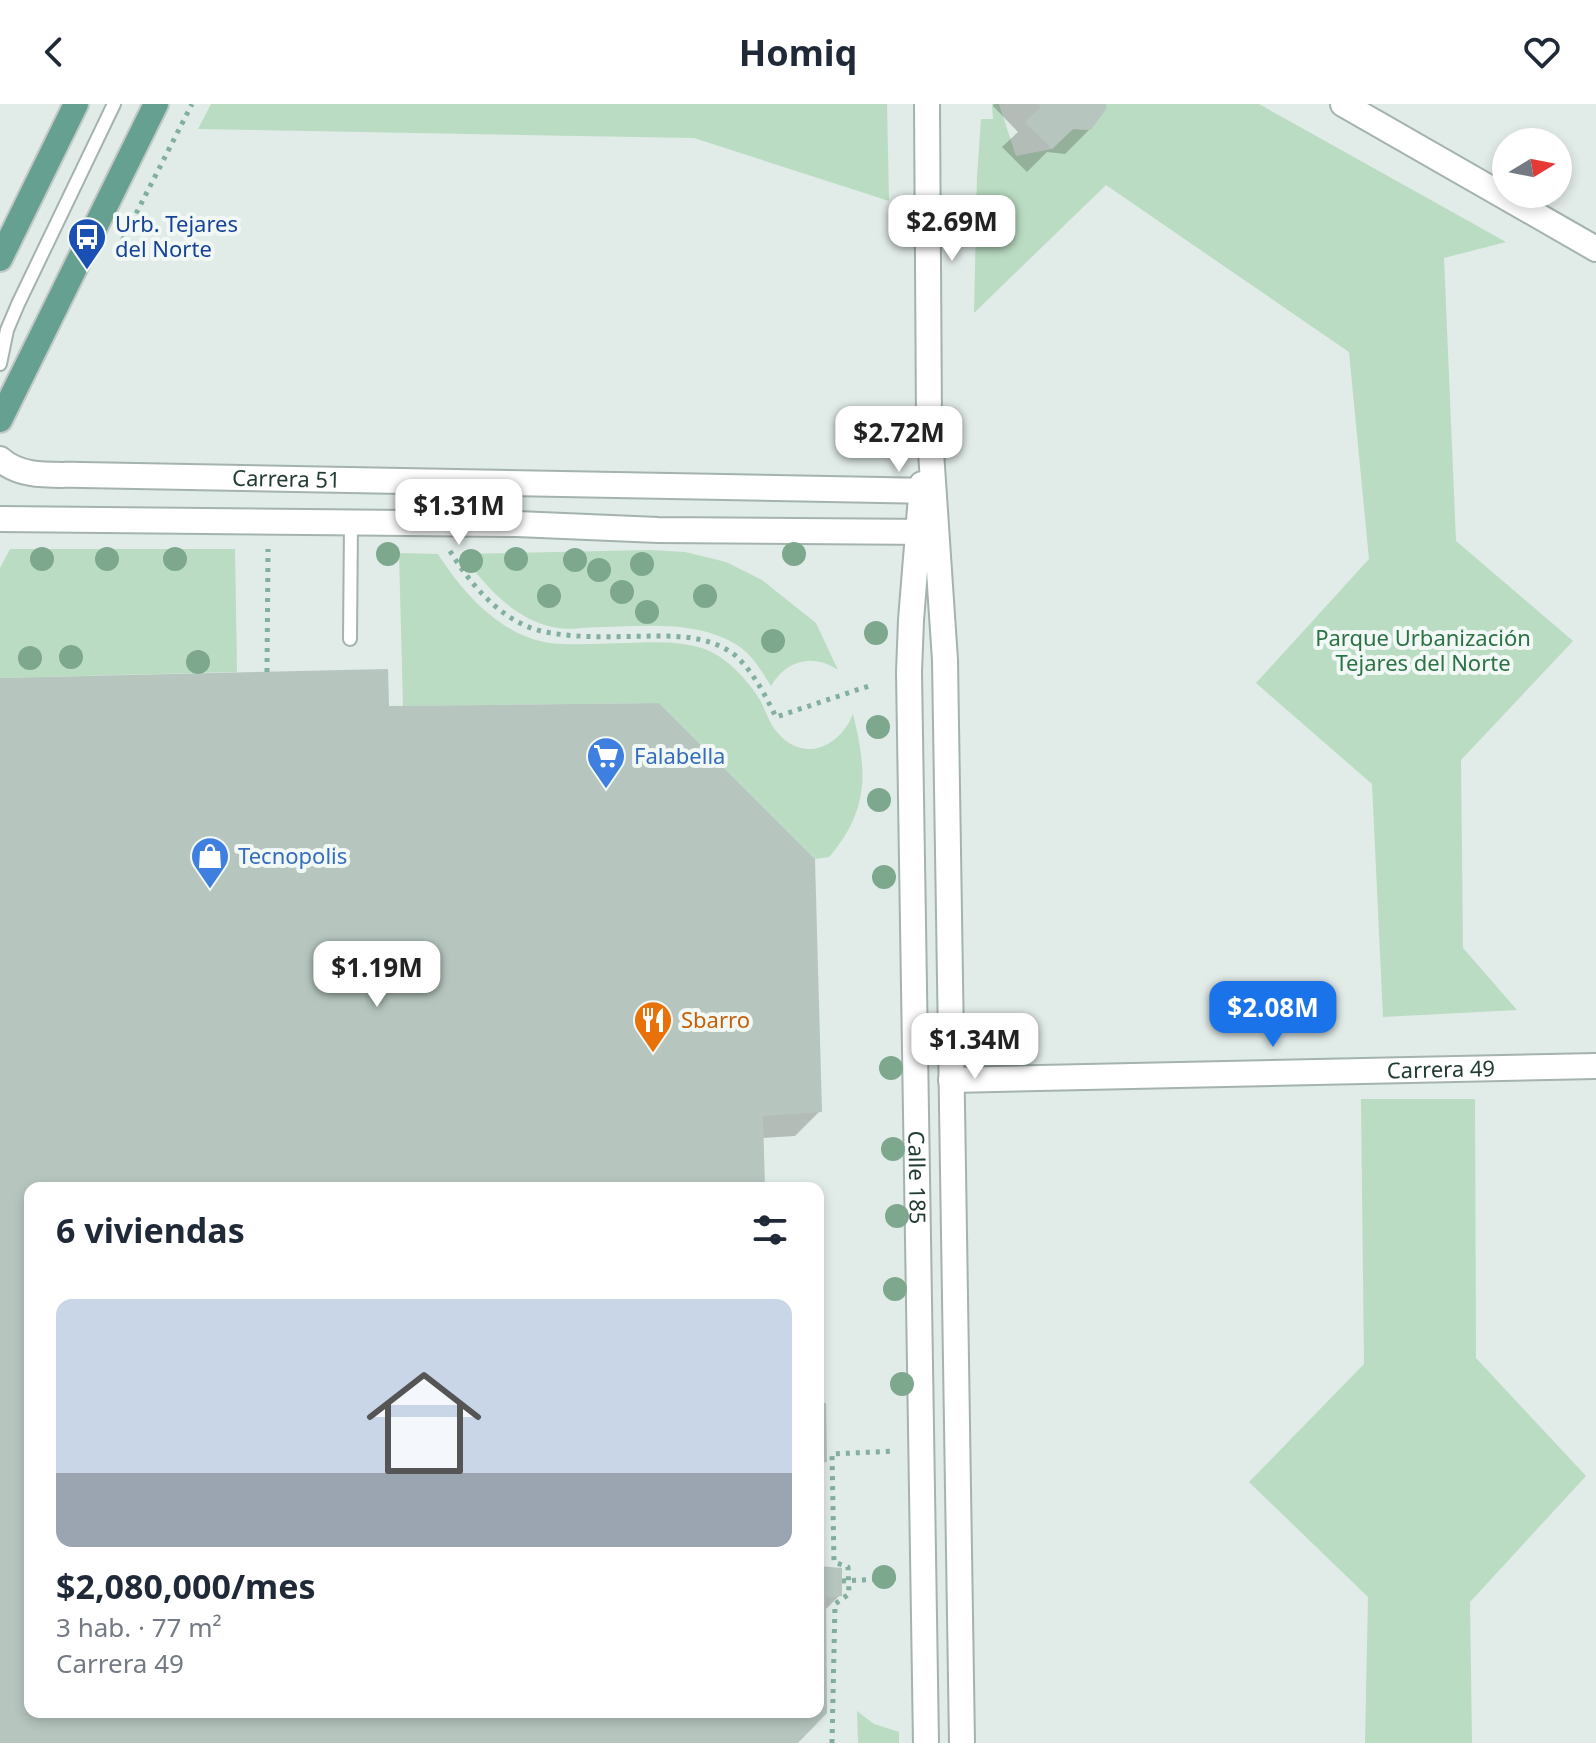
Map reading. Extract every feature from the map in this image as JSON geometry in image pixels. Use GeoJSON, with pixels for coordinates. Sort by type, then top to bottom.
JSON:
{"type":"FeatureCollection","features":[{"type":"Feature","properties":{"kind":"main road"},"geometry":{"type":"LineString","coordinates":[[0,259],[76,104]]}},
{"type":"Feature","properties":{"kind":"main road"},"geometry":{"type":"LineString","coordinates":[[0,420],[156,104]]}},
{"type":"Feature","properties":{"kind":"street","name":"Calle 185"},"geometry":{"type":"LineString","coordinates":[[926,1743],[910,703],[911,620],[926,532],[929,422],[927,104]]}},
{"type":"Feature","properties":{"kind":"street"},"geometry":{"type":"LineString","coordinates":[[1343,104],[1596,249]]}},
{"type":"Feature","properties":{"kind":"street","name":"Carrera 51"},"geometry":{"type":"LineString","coordinates":[[0,459],[8,466],[30,473],[927,491]]}},
{"type":"Feature","properties":{"kind":"street"},"geometry":{"type":"LineString","coordinates":[[716,530],[723,518],[723,488]]}},
{"type":"Feature","properties":{"kind":"street","name":"Carrera 51"},"geometry":{"type":"LineString","coordinates":[[0,519],[926,532]]}},
{"type":"Feature","properties":{"kind":"street","name":"Calle 185"},"geometry":{"type":"LineString","coordinates":[[926,532],[945,660],[962,1743]]}},
{"type":"Feature","properties":{"kind":"street","name":"Carrera 49"},"geometry":{"type":"LineString","coordinates":[[951,1080],[1596,1066]]}},
{"type":"Feature","properties":{"kind":"lane"},"geometry":{"type":"LineString","coordinates":[[0,364],[7,330],[18,304],[114,104]]}},
{"type":"Feature","properties":{"kind":"lane"},"geometry":{"type":"LineString","coordinates":[[350,639],[351,522]]}},
{"type":"Feature","properties":{"kind":"path"},"geometry":{"type":"LineString","coordinates":[[267,672],[268,546]]}},
{"type":"Feature","properties":{"kind":"path"},"geometry":{"type":"LineString","coordinates":[[448,547],[467,580],[495,606],[518,621],[548,633],[686,636],[714,643],[734,655],[752,673],[776,717],[869,686]]}},
{"type":"Feature","properties":{"kind":"path"},"geometry":{"type":"LineString","coordinates":[[832,1743],[835,1604],[849,1594],[846,1581],[848,1567],[834,1562],[832,1454],[894,1451]]}},
{"type":"Feature","properties":{"kind":"path"},"geometry":{"type":"LineString","coordinates":[[846,1581],[899,1578]]}},
{"type":"Feature","properties":{"kind":"green space"},"geometry":{"type":"Polygon","coordinates":[[[211,104],[887,104],[889,201],[694,138],[198,129],[211,104]]]}},
{"type":"Feature","properties":{"kind":"green space","name":"Parque Urbanización Tejares del Norte"},"geometry":{"type":"Polygon","coordinates":[[[992,104],[999,104],[1016,156],[1052,149],[1073,129],[1091,130],[1106,104],[1259,104],[1506,242],[1444,258],[1456,541],[1573,641],[1461,760],[1463,948],[1517,1010],[1383,1017],[1372,784],[1256,683],[1369,559],[1349,352],[1106,185],[974,313],[981,119],[993,119],[992,104]]]}},
{"type":"Feature","properties":{"kind":"green space"},"geometry":{"type":"Polygon","coordinates":[[[10,549],[235,549],[237,672],[0,678],[0,568],[10,549]]]}},
{"type":"Feature","properties":{"kind":"green space"},"geometry":{"type":"Polygon","coordinates":[[[685,552],[726,562],[762,580],[816,623],[838,670],[819,662],[801,662],[784,670],[771,686],[745,651],[725,638],[708,632],[673,626],[568,629],[542,624],[502,600],[462,554],[685,552]]]}},
{"type":"Feature","properties":{"kind":"green space"},"geometry":{"type":"Polygon","coordinates":[[[399,553],[438,554],[459,583],[485,610],[515,632],[532,639],[570,644],[675,643],[711,652],[742,676],[760,700],[774,728],[787,742],[798,747],[809,749],[830,743],[847,726],[853,714],[861,754],[862,789],[852,822],[842,839],[829,857],[815,859],[659,703],[403,706],[399,553]]]}},
{"type":"Feature","properties":{"kind":"green space"},"geometry":{"type":"Polygon","coordinates":[[[1361,1099],[1475,1099],[1476,1358],[1586,1476],[1470,1602],[1472,1743],[1365,1743],[1368,1597],[1249,1482],[1364,1364],[1361,1099]]]}},
{"type":"Feature","properties":{"kind":"green space"},"geometry":{"type":"Polygon","coordinates":[[[857,1711],[874,1724],[899,1732],[899,1743],[858,1743],[857,1711]]]}},
{"type":"Feature","properties":{"kind":"building"},"geometry":{"type":"Polygon","coordinates":[[[1038,104],[1106,104],[1107,108],[1091,130],[1073,129],[1052,149],[1025,122],[1041,107],[1038,104]]]}},
{"type":"Feature","properties":{"kind":"building"},"geometry":{"type":"Polygon","coordinates":[[[388,669],[389,706],[659,703],[815,859],[822,1112],[763,1116],[765,1182],[24,1182],[24,1718],[822,1718],[798,1743],[0,1743],[0,678],[388,669]]]}},
{"type":"Feature","properties":{"kind":"building"},"geometry":{"type":"Polygon","coordinates":[[[824,1403],[826,1403],[827,1462],[824,1462],[824,1403]]]}},
{"type":"Feature","properties":{"kind":"building"},"geometry":{"type":"Polygon","coordinates":[[[824,1566],[842,1568],[842,1596],[826,1598],[827,1713],[824,1716],[824,1566]]]}},
{"type":"Feature","properties":{"kind":"place","name":"Urb. Tejares del Norte"},"geometry":{"type":"Point","coordinates":[87,271]}},
{"type":"Feature","properties":{"kind":"place","name":"Falabella"},"geometry":{"type":"Point","coordinates":[606,790]}},
{"type":"Feature","properties":{"kind":"place","name":"Tecnopolis"},"geometry":{"type":"Point","coordinates":[210,890]}},
{"type":"Feature","properties":{"kind":"place","name":"Sbarro"},"geometry":{"type":"Point","coordinates":[653,1054]}}]}
